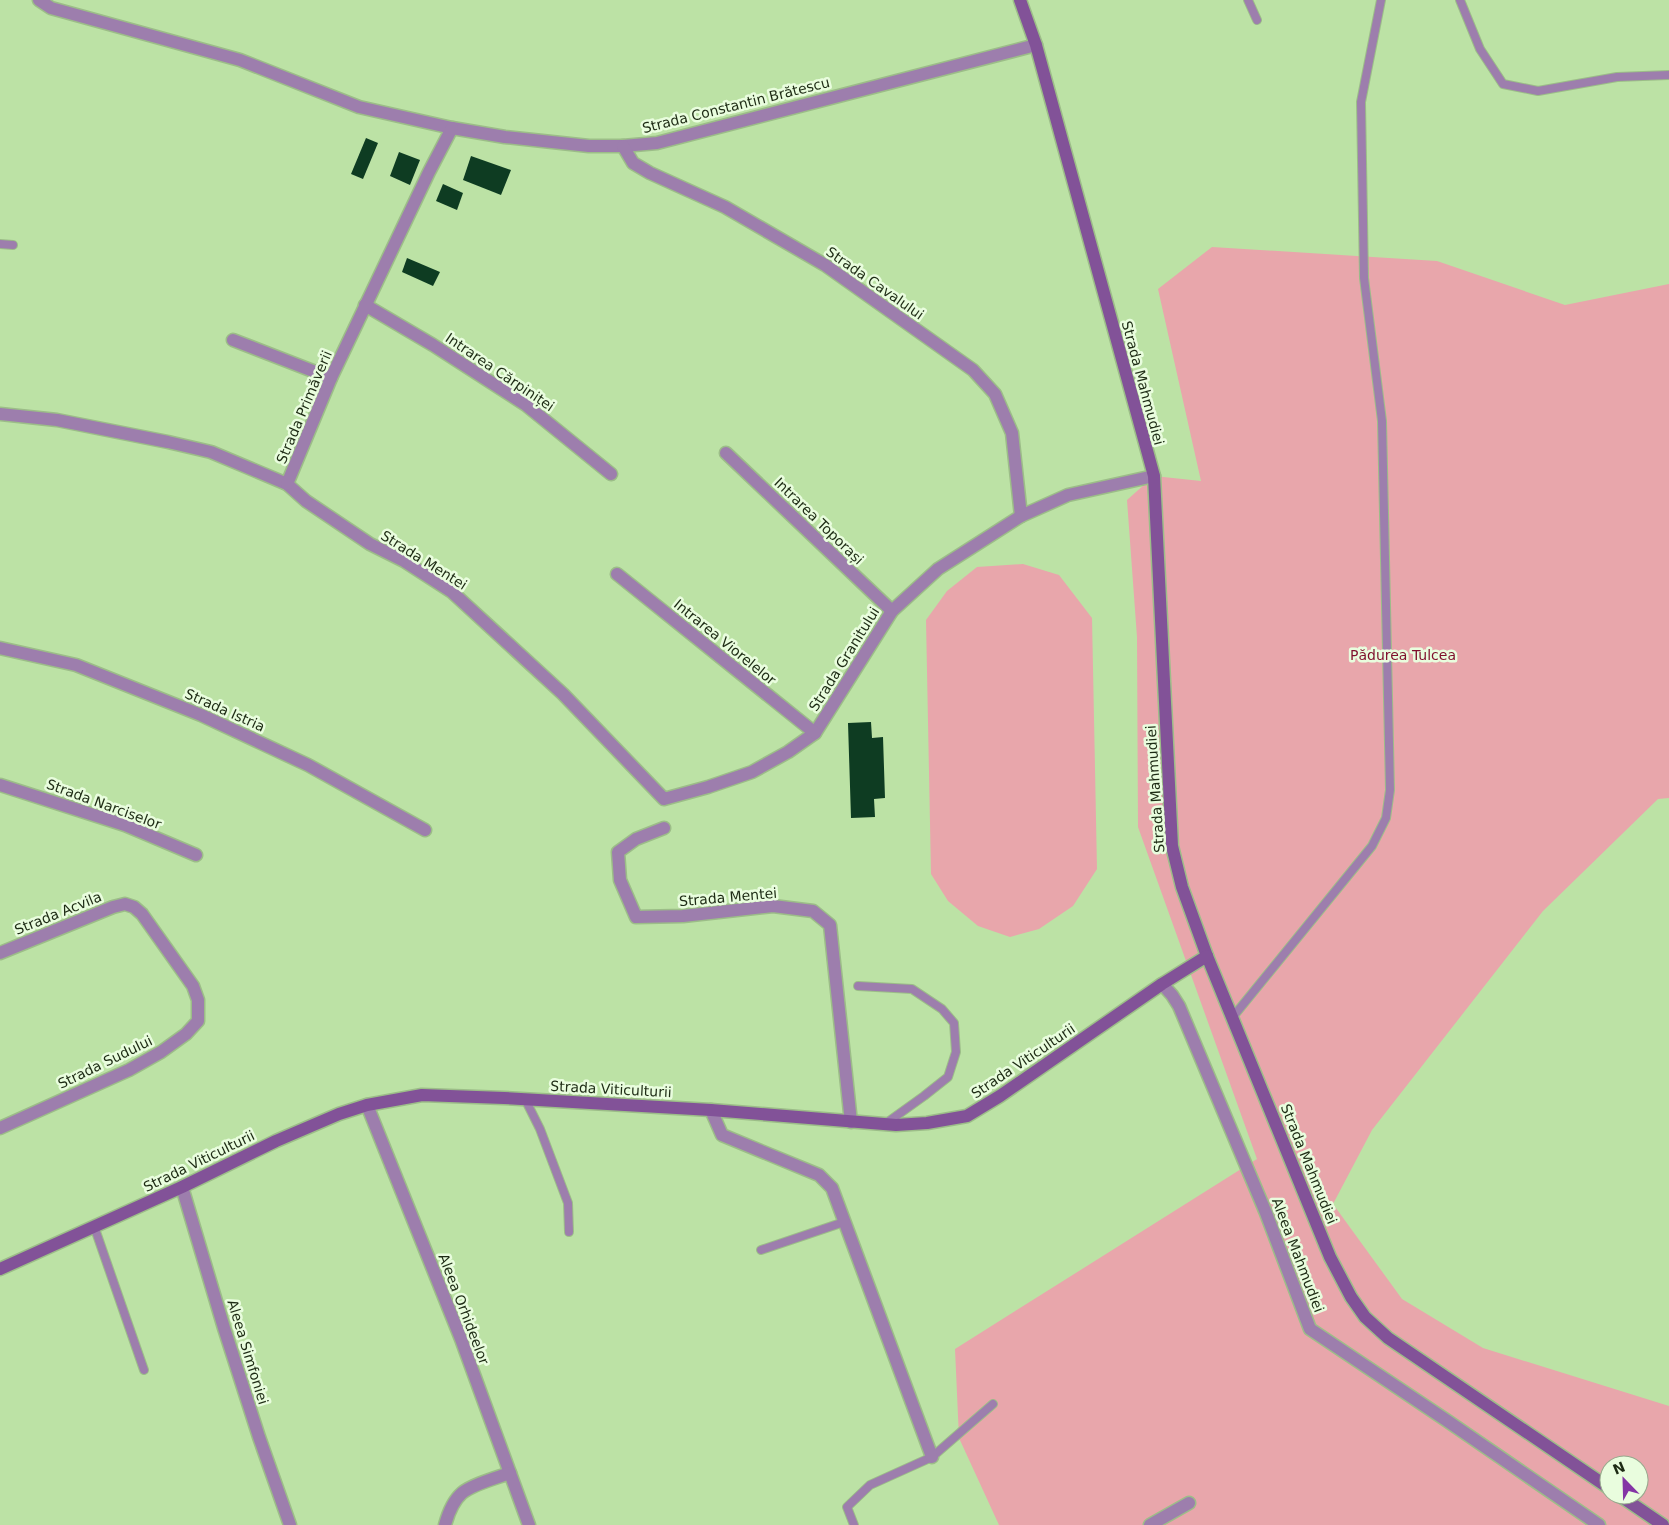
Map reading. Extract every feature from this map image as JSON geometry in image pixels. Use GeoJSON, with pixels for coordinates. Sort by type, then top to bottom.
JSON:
{"type":"FeatureCollection","features":[{"type":"Feature","properties":{"kind":"main road","name":"Strada Mahmudiei"},"geometry":{"type":"LineString","coordinates":[[1020,0],[1036,45],[1154,476],[1172,846],[1182,887],[1207,956],[1330,1257],[1352,1296],[1366,1316],[1388,1338],[1599,1481]]}},
{"type":"Feature","properties":{"kind":"main road","name":"Strada Viticulturii"},"geometry":{"type":"LineString","coordinates":[[0,1269],[182,1187],[276,1141],[340,1114],[367,1105],[422,1095],[711,1110],[885,1124],[927,1123],[966,1116],[1000,1096],[1162,984],[1207,956]]}},
{"type":"Feature","properties":{"kind":"main road"},"geometry":{"type":"LineString","coordinates":[[1634,1505],[1663,1525]]}},
{"type":"Feature","properties":{"kind":"street","name":"Strada Constantin Brătescu"},"geometry":{"type":"LineString","coordinates":[[39,0],[51,8],[240,60],[360,107],[452,128],[505,137],[589,146],[623,146],[657,142],[1036,45]]}},
{"type":"Feature","properties":{"kind":"street","name":"Strada Primăverii"},"geometry":{"type":"LineString","coordinates":[[0,414],[57,420],[211,452],[288,484],[330,378],[452,128]]}},
{"type":"Feature","properties":{"kind":"street","name":"Strada Cavalului"},"geometry":{"type":"LineString","coordinates":[[623,146],[633,163],[650,173],[725,207],[826,265],[973,370],[994,394],[1012,433],[1021,516]]}},
{"type":"Feature","properties":{"kind":"street","name":"Intrarea Cărpiniței"},"geometry":{"type":"LineString","coordinates":[[365,305],[433,345],[526,405],[611,474]]}},
{"type":"Feature","properties":{"kind":"street"},"geometry":{"type":"LineString","coordinates":[[233,340],[330,378]]}},
{"type":"Feature","properties":{"kind":"street","name":"Intrarea Toporași"},"geometry":{"type":"LineString","coordinates":[[726,453],[892,611]]}},
{"type":"Feature","properties":{"kind":"street","name":"Strada Granitului"},"geometry":{"type":"LineString","coordinates":[[664,800],[752,772],[788,752],[815,733],[892,611],[938,569],[1021,516],[1068,495],[1154,476]]}},
{"type":"Feature","properties":{"kind":"street","name":"Strada Mentei"},"geometry":{"type":"LineString","coordinates":[[288,484],[306,501],[370,544],[404,562],[452,592],[563,694],[664,800]]}},
{"type":"Feature","properties":{"kind":"street","name":"Intrarea Viorelelor"},"geometry":{"type":"LineString","coordinates":[[617,574],[815,733]]}},
{"type":"Feature","properties":{"kind":"street","name":"Strada Istria"},"geometry":{"type":"LineString","coordinates":[[0,648],[76,665],[201,715],[308,764],[425,830]]}},
{"type":"Feature","properties":{"kind":"street","name":"Strada Narciselor"},"geometry":{"type":"LineString","coordinates":[[0,785],[125,825],[196,855]]}},
{"type":"Feature","properties":{"kind":"street","name":"Strada Mentei"},"geometry":{"type":"LineString","coordinates":[[664,828],[636,839],[618,852],[620,880],[636,917],[683,916],[773,906],[813,911],[830,926],[852,1122]]}},
{"type":"Feature","properties":{"kind":"street","name":"Strada Acvila"},"geometry":{"type":"LineString","coordinates":[[0,953],[94,914],[125,904],[134,907],[142,914],[193,986],[198,1000]]}},
{"type":"Feature","properties":{"kind":"street","name":"Aleea Mahmudiei"},"geometry":{"type":"LineString","coordinates":[[1162,984],[1179,1006],[1266,1213],[1310,1329],[1599,1525]]}},
{"type":"Feature","properties":{"kind":"street","name":"Strada Sudului"},"geometry":{"type":"LineString","coordinates":[[0,1128],[129,1070],[161,1052],[186,1034],[198,1021],[198,1000]]}},
{"type":"Feature","properties":{"kind":"street","name":"Aleea Orhideelor"},"geometry":{"type":"LineString","coordinates":[[367,1105],[461,1339],[529,1525]]}},
{"type":"Feature","properties":{"kind":"street"},"geometry":{"type":"LineString","coordinates":[[711,1110],[722,1135],[819,1175],[832,1188],[932,1457]]}},
{"type":"Feature","properties":{"kind":"street","name":"Aleea Simfoniei"},"geometry":{"type":"LineString","coordinates":[[182,1187],[226,1337],[290,1525]]}},
{"type":"Feature","properties":{"kind":"street"},"geometry":{"type":"LineString","coordinates":[[445,1525],[449,1512],[461,1493],[510,1472]]}},
{"type":"Feature","properties":{"kind":"street"},"geometry":{"type":"LineString","coordinates":[[1150,1525],[1189,1503]]}},
{"type":"Feature","properties":{"kind":"lane"},"geometry":{"type":"LineString","coordinates":[[1248,0],[1257,20]]}},
{"type":"Feature","properties":{"kind":"lane"},"geometry":{"type":"LineString","coordinates":[[1232,1018],[1372,846],[1386,818],[1390,790],[1382,422],[1364,278],[1361,102],[1381,0]]}},
{"type":"Feature","properties":{"kind":"lane"},"geometry":{"type":"LineString","coordinates":[[1460,0],[1480,48],[1503,84],[1538,91],[1617,77],[1669,75]]}},
{"type":"Feature","properties":{"kind":"lane"},"geometry":{"type":"LineString","coordinates":[[0,244],[13,245]]}},
{"type":"Feature","properties":{"kind":"lane"},"geometry":{"type":"LineString","coordinates":[[858,986],[912,990],[942,1009],[954,1024],[956,1052],[948,1077],[885,1124]]}},
{"type":"Feature","properties":{"kind":"lane"},"geometry":{"type":"LineString","coordinates":[[526,1099],[540,1129],[568,1203],[570,1232]]}},
{"type":"Feature","properties":{"kind":"lane"},"geometry":{"type":"LineString","coordinates":[[761,1250],[844,1222]]}},
{"type":"Feature","properties":{"kind":"lane"},"geometry":{"type":"LineString","coordinates":[[94,1226],[144,1370]]}},
{"type":"Feature","properties":{"kind":"lane"},"geometry":{"type":"LineString","coordinates":[[854,1525],[847,1507],[870,1485],[932,1457],[993,1404]]}},
{"type":"Feature","properties":{"kind":"green space","name":"Pădurea Tulcea"},"geometry":{"type":"Polygon","coordinates":[[[1212,247],[1437,261],[1565,305],[1669,284],[1669,798],[1658,799],[1543,911],[1372,1130],[1333,1204],[1402,1299],[1483,1348],[1669,1406],[1669,1525],[999,1525],[959,1438],[955,1349],[1257,1159],[1138,827],[1137,637],[1127,500],[1154,476],[1201,481],[1158,289],[1212,247]]]}},
{"type":"Feature","properties":{"kind":"green space"},"geometry":{"type":"Polygon","coordinates":[[[1023,564],[1059,575],[1092,618],[1097,869],[1073,906],[1039,929],[1010,937],[978,926],[948,901],[931,874],[926,620],[947,591],[977,567],[1023,564]]]}},
{"type":"Feature","properties":{"kind":"building"},"geometry":{"type":"Polygon","coordinates":[[[366,138],[378,143],[363,179],[351,174],[366,138]]]}},
{"type":"Feature","properties":{"kind":"building"},"geometry":{"type":"Polygon","coordinates":[[[399,152],[420,160],[410,185],[390,176],[399,152]]]}},
{"type":"Feature","properties":{"kind":"building"},"geometry":{"type":"Polygon","coordinates":[[[471,156],[511,170],[501,195],[463,180],[471,156]]]}},
{"type":"Feature","properties":{"kind":"building"},"geometry":{"type":"Polygon","coordinates":[[[443,184],[463,193],[457,210],[436,201],[443,184]]]}},
{"type":"Feature","properties":{"kind":"building"},"geometry":{"type":"Polygon","coordinates":[[[407,258],[440,272],[433,286],[402,272],[407,258]]]}},
{"type":"Feature","properties":{"kind":"building"},"geometry":{"type":"Polygon","coordinates":[[[871,722],[872,738],[883,737],[885,798],[874,799],[875,817],[851,818],[848,723],[871,722]]]}}]}
